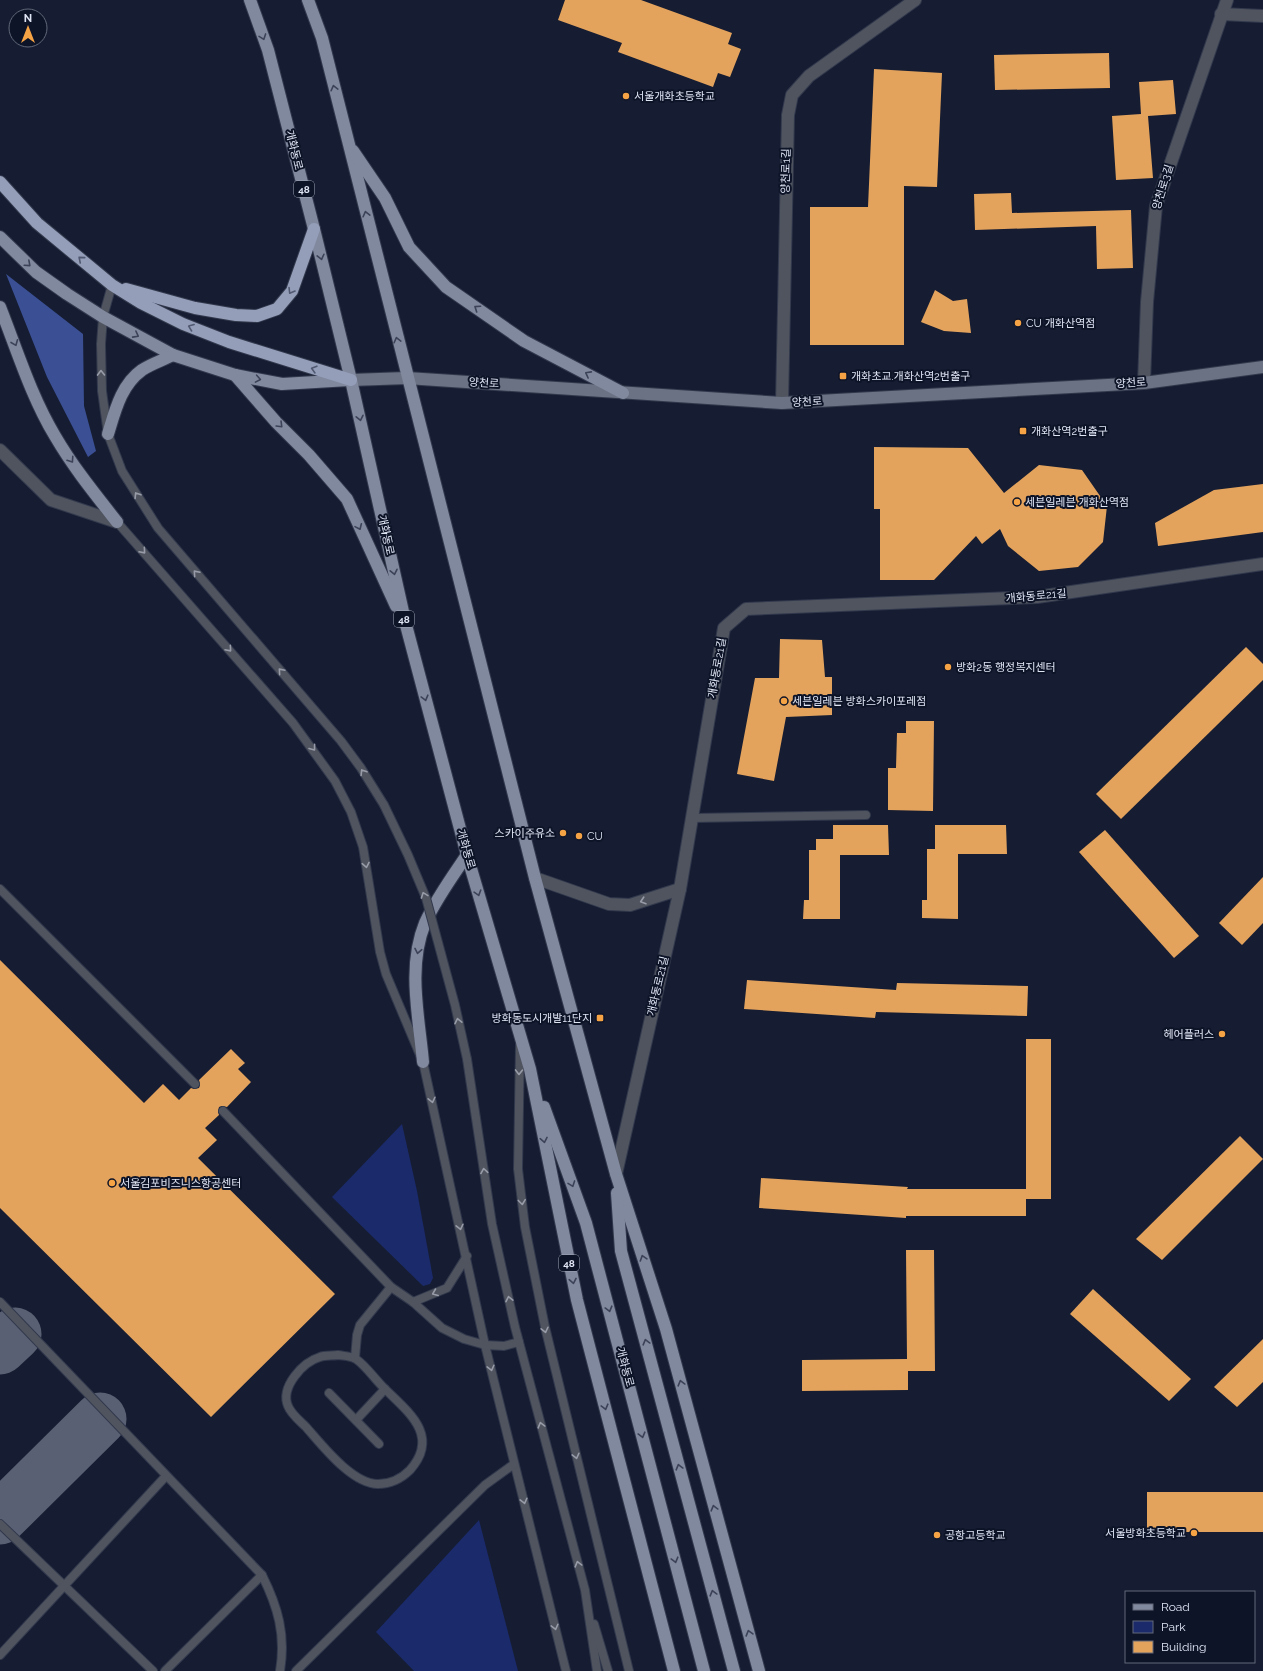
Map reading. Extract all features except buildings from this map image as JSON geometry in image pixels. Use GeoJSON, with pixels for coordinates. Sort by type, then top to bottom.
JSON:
{"type":"FeatureCollection","features":[{"type":"Feature","properties":{"kind":"highway"},"geometry":{"type":"LineString","coordinates":[[0,182],[37,223],[112,285],[141,303],[183,324],[229,342],[351,380]]}},
{"type":"Feature","properties":{"kind":"highway"},"geometry":{"type":"LineString","coordinates":[[112,285],[195,308],[236,315],[257,316],[277,309],[292,292],[314,229]]}},
{"type":"Feature","properties":{"kind":"main road","name":"개화동로"},"geometry":{"type":"LineString","coordinates":[[250,0],[268,50],[314,229],[351,380],[406,626],[467,855],[530,1069],[586,1223],[704,1671]]}},
{"type":"Feature","properties":{"kind":"main road"},"geometry":{"type":"LineString","coordinates":[[308,0],[322,38],[535,878],[616,1174],[666,1329],[759,1671]]}},
{"type":"Feature","properties":{"kind":"main road"},"geometry":{"type":"LineString","coordinates":[[348,143],[385,198],[410,247],[446,287],[524,341],[623,392]]}},
{"type":"Feature","properties":{"kind":"main road"},"geometry":{"type":"LineString","coordinates":[[0,237],[36,272],[67,294],[103,318],[173,355],[235,375],[282,384],[351,380]]}},
{"type":"Feature","properties":{"kind":"main road"},"geometry":{"type":"LineString","coordinates":[[0,307],[34,394],[55,436],[86,482],[117,522]]}},
{"type":"Feature","properties":{"kind":"main road"},"geometry":{"type":"LineString","coordinates":[[108,434],[126,386],[142,370],[173,355]]}},
{"type":"Feature","properties":{"kind":"main road","name":"양천로"},"geometry":{"type":"LineString","coordinates":[[351,380],[407,378],[782,403],[1144,383],[1263,367]]}},
{"type":"Feature","properties":{"kind":"main road"},"geometry":{"type":"LineString","coordinates":[[235,375],[276,422],[309,455],[347,499],[370,552],[406,626]]}},
{"type":"Feature","properties":{"kind":"main road"},"geometry":{"type":"LineString","coordinates":[[423,1062],[414,972],[418,949],[425,923],[441,893],[467,855]]}},
{"type":"Feature","properties":{"kind":"main road","name":"개화동로"},"geometry":{"type":"LineString","coordinates":[[530,1069],[577,1300],[674,1671]]}},
{"type":"Feature","properties":{"kind":"main road"},"geometry":{"type":"LineString","coordinates":[[616,1174],[621,1251],[734,1671]]}},
{"type":"Feature","properties":{"kind":"street","name":"양천로1길"},"geometry":{"type":"LineString","coordinates":[[782,403],[788,115],[792,95],[809,76],[915,0]]}},
{"type":"Feature","properties":{"kind":"street","name":"양천로3길"},"geometry":{"type":"LineString","coordinates":[[1144,383],[1147,302],[1156,206],[1227,0]]}},
{"type":"Feature","properties":{"kind":"street"},"geometry":{"type":"LineString","coordinates":[[1221,14],[1263,16]]}},
{"type":"Feature","properties":{"kind":"street"},"geometry":{"type":"LineString","coordinates":[[0,450],[52,500],[117,522]]}},
{"type":"Feature","properties":{"kind":"street","name":"개화동로21길"},"geometry":{"type":"LineString","coordinates":[[616,1174],[680,889],[724,628],[746,609],[1037,598],[1263,564]]}},
{"type":"Feature","properties":{"kind":"street"},"geometry":{"type":"LineString","coordinates":[[535,878],[608,904],[630,906],[680,889]]}},
{"type":"Feature","properties":{"kind":"lane"},"geometry":{"type":"LineString","coordinates":[[112,285],[103,318],[101,344],[102,391],[108,434],[122,472],[158,528],[341,741],[361,768],[384,805],[426,898],[455,1005],[467,1059],[492,1224],[519,1342],[608,1671]]}},
{"type":"Feature","properties":{"kind":"lane"},"geometry":{"type":"LineString","coordinates":[[117,522],[293,722],[335,781],[351,812],[363,847],[380,952],[386,974],[423,1062],[467,1256],[485,1345],[566,1671]]}},
{"type":"Feature","properties":{"kind":"lane"},"geometry":{"type":"LineString","coordinates":[[692,818],[866,815]]}},
{"type":"Feature","properties":{"kind":"lane"},"geometry":{"type":"LineString","coordinates":[[0,889],[195,1084]]}},
{"type":"Feature","properties":{"kind":"lane"},"geometry":{"type":"LineString","coordinates":[[520,1034],[518,1169],[525,1227],[545,1327],[629,1671]]}},
{"type":"Feature","properties":{"kind":"lane"},"geometry":{"type":"LineString","coordinates":[[223,1111],[391,1287],[413,1302],[442,1328],[464,1339],[485,1345],[504,1346],[519,1342]]}},
{"type":"Feature","properties":{"kind":"lane"},"geometry":{"type":"LineString","coordinates":[[413,1302],[447,1288],[467,1256]]}},
{"type":"Feature","properties":{"kind":"lane"},"geometry":{"type":"LineString","coordinates":[[355,1358],[357,1334],[360,1325],[391,1287]]}},
{"type":"Feature","properties":{"kind":"lane"},"geometry":{"type":"LineString","coordinates":[[0,1302],[262,1575],[273,1598],[279,1620],[283,1649],[280,1671]]}},
{"type":"Feature","properties":{"kind":"lane"},"geometry":{"type":"LineString","coordinates":[[338,1355],[355,1358],[385,1389],[398,1400],[416,1422],[420,1430],[422,1444],[418,1460],[399,1479],[389,1483],[378,1484],[362,1480],[338,1463],[288,1407],[287,1391],[295,1376],[314,1360],[320,1357],[338,1355]]}},
{"type":"Feature","properties":{"kind":"lane"},"geometry":{"type":"LineString","coordinates":[[356,1420],[385,1389]]}},
{"type":"Feature","properties":{"kind":"lane"},"geometry":{"type":"LineString","coordinates":[[329,1393],[379,1444]]}},
{"type":"Feature","properties":{"kind":"lane"},"geometry":{"type":"LineString","coordinates":[[296,1671],[485,1485],[514,1464]]}},
{"type":"Feature","properties":{"kind":"lane"},"geometry":{"type":"LineString","coordinates":[[0,1655],[166,1476]]}},
{"type":"Feature","properties":{"kind":"lane"},"geometry":{"type":"LineString","coordinates":[[0,1524],[153,1671]]}},
{"type":"Feature","properties":{"kind":"lane"},"geometry":{"type":"LineString","coordinates":[[165,1671],[262,1575]]}},
{"type":"Feature","properties":{"kind":"lane"},"geometry":{"type":"LineString","coordinates":[[585,1590],[597,1671]]}},
{"type":"Feature","properties":{"kind":"green space"},"geometry":{"type":"Polygon","coordinates":[[[402,1124],[417,1191],[433,1278],[430,1284],[423,1286],[332,1197],[402,1124]]]}},
{"type":"Feature","properties":{"kind":"green space"},"geometry":{"type":"Polygon","coordinates":[[[479,1520],[518,1671],[414,1671],[376,1632],[479,1520]]]}},
{"type":"Feature","properties":{"kind":"shaded area"},"geometry":{"type":"Polygon","coordinates":[[[6,274],[83,334],[84,406],[96,451],[88,457],[47,377],[6,274]]]}},
{"type":"Feature","properties":{"kind":"taxiway"},"geometry":{"type":"LineString","coordinates":[[0,1348],[15,1334]]}},
{"type":"Feature","properties":{"kind":"taxiway"},"geometry":{"type":"LineString","coordinates":[[0,1518],[100,1419]]}},
{"type":"Feature","properties":{"kind":"place","name":"서울개화초등학교"},"geometry":{"type":"Point","coordinates":[626,96]}},
{"type":"Feature","properties":{"kind":"place","name":"CU 개화산역점"},"geometry":{"type":"Point","coordinates":[1018,323]}},
{"type":"Feature","properties":{"kind":"place","name":"개화초교.개화산역2번출구"},"geometry":{"type":"Point","coordinates":[843,376]}},
{"type":"Feature","properties":{"kind":"place","name":"개화산역2번출구"},"geometry":{"type":"Point","coordinates":[1023,431]}},
{"type":"Feature","properties":{"kind":"place","name":"세븐일레븐 개화산역점"},"geometry":{"type":"Point","coordinates":[1017,502]}},
{"type":"Feature","properties":{"kind":"place","name":"방화2동 행정복지센터"},"geometry":{"type":"Point","coordinates":[948,667]}},
{"type":"Feature","properties":{"kind":"place","name":"세븐일레븐 방화스카이포레점"},"geometry":{"type":"Point","coordinates":[784,701]}},
{"type":"Feature","properties":{"kind":"place","name":"스카이주유소"},"geometry":{"type":"Point","coordinates":[563,833]}},
{"type":"Feature","properties":{"kind":"place","name":"CU"},"geometry":{"type":"Point","coordinates":[579,836]}},
{"type":"Feature","properties":{"kind":"place","name":"방화동도시개발11단지"},"geometry":{"type":"Point","coordinates":[600,1018]}},
{"type":"Feature","properties":{"kind":"place","name":"헤어플러스"},"geometry":{"type":"Point","coordinates":[1222,1034]}},
{"type":"Feature","properties":{"kind":"place","name":"서울김포비즈니스항공센터"},"geometry":{"type":"Point","coordinates":[112,1183]}},
{"type":"Feature","properties":{"kind":"place","name":"서울방화초등학교"},"geometry":{"type":"Point","coordinates":[1194,1533]}},
{"type":"Feature","properties":{"kind":"place","name":"공항고등학교"},"geometry":{"type":"Point","coordinates":[937,1535]}}]}
